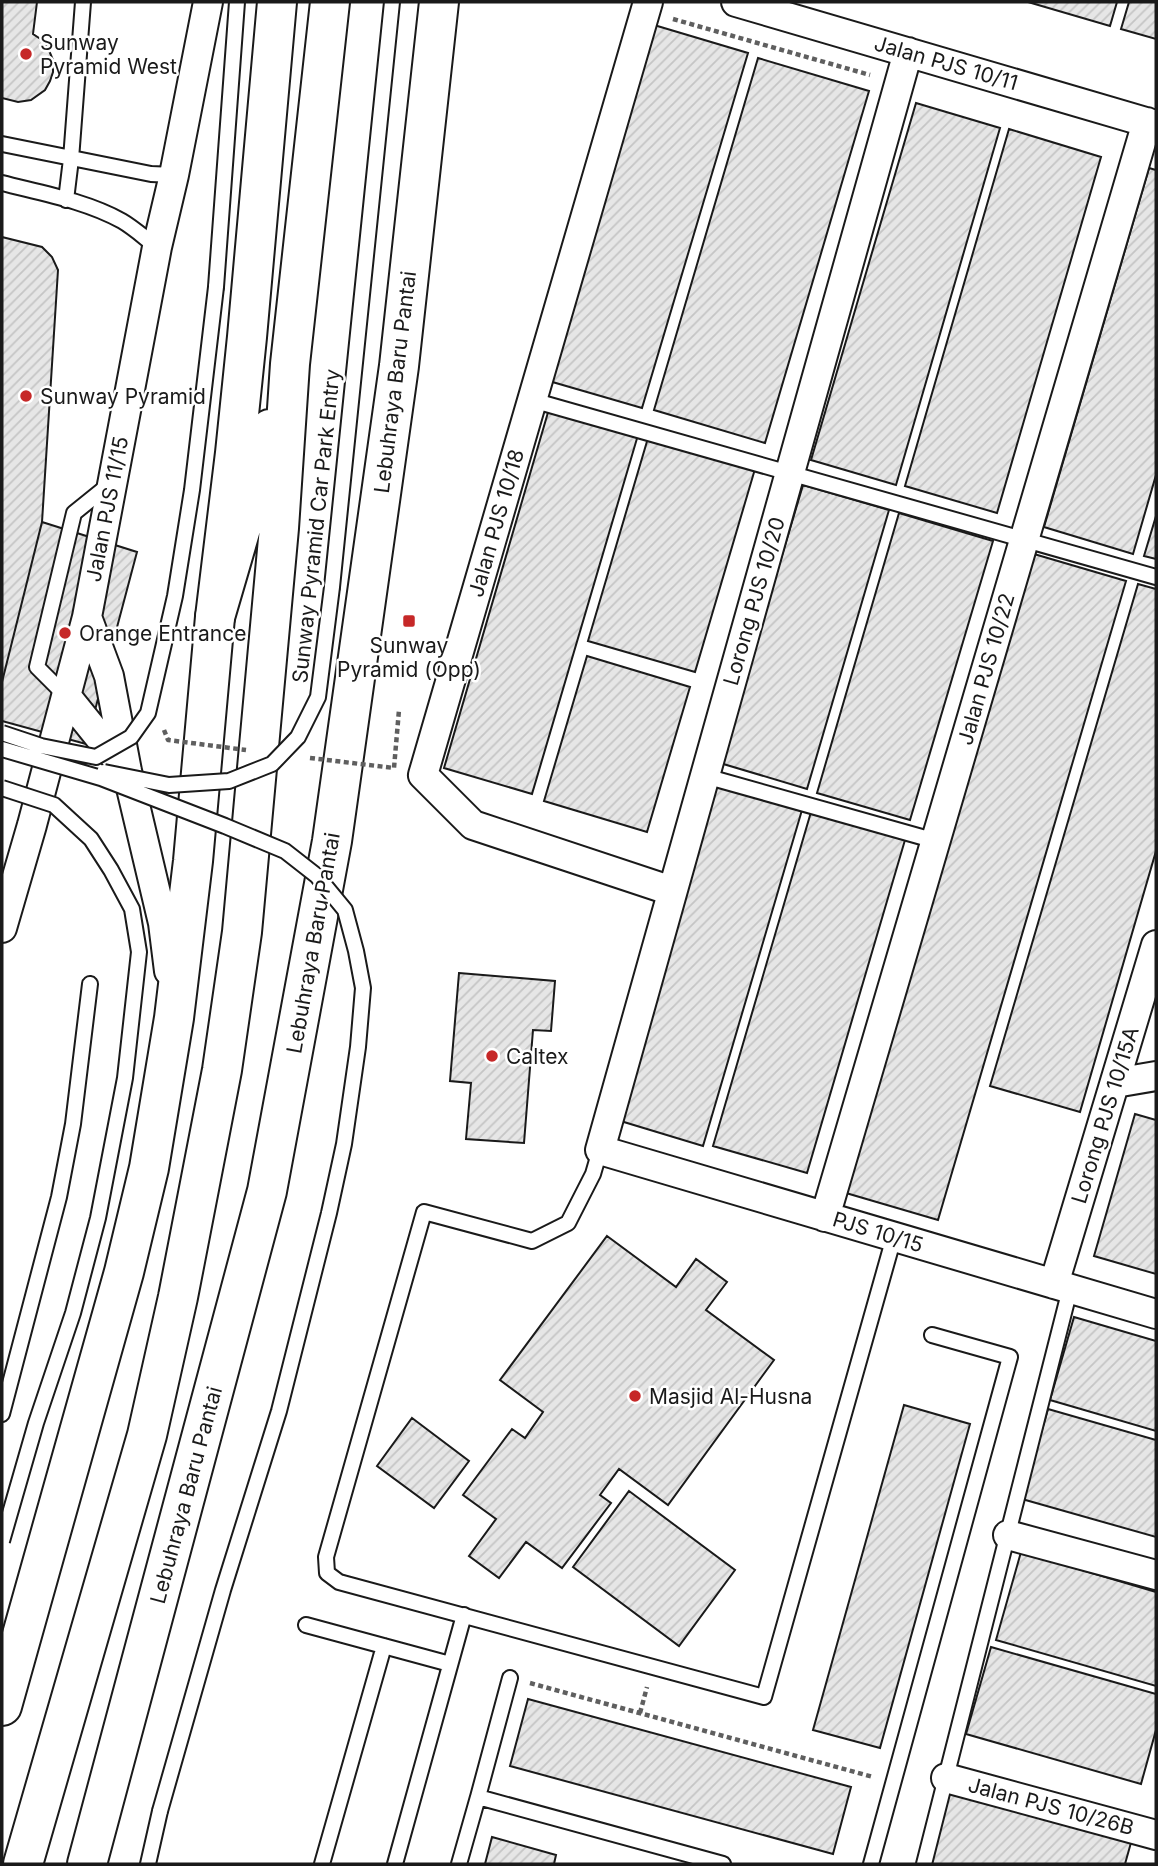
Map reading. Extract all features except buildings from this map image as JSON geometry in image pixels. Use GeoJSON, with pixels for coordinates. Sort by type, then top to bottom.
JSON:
{"type":"FeatureCollection","features":[{"type":"Feature","properties":{"kind":"main road"},"geometry":{"type":"LineString","coordinates":[[2,1706],[124,1272],[149,1168],[174,1018],[193,861],[215,617],[236,453],[277,2]]}},
{"type":"Feature","properties":{"kind":"main road"},"geometry":{"type":"LineString","coordinates":[[23,1864],[147,1435],[178,1297],[222,1070],[244,918],[279,528],[289,363],[330,2]]}},
{"type":"Feature","properties":{"kind":"main road","name":"Lebuhraya Baru Pantai"},"geometry":{"type":"LineString","coordinates":[[87,1864],[267,1191],[278,1140],[332,841],[399,366],[439,2]]}},
{"type":"Feature","properties":{"kind":"main road"},"geometry":{"type":"LineString","coordinates":[[215,617],[289,363]]}},
{"type":"Feature","properties":{"kind":"street","name":"Jalan PJS 11/15"},"geometry":{"type":"LineString","coordinates":[[2,928],[87,617],[157,247],[208,2]]}},
{"type":"Feature","properties":{"kind":"street","name":"Jalan PJS 10/18"},"geometry":{"type":"LineString","coordinates":[[648,2],[423,775],[473,825],[672,891]]}},
{"type":"Feature","properties":{"kind":"street","name":"Jalan PJS 10/11"},"geometry":{"type":"LineString","coordinates":[[748,3],[1151,123]]}},
{"type":"Feature","properties":{"kind":"street","name":"Lorong PJS 10/20"},"geometry":{"type":"LineString","coordinates":[[600,1150],[908,52]]}},
{"type":"Feature","properties":{"kind":"street","name":"Jalan PJS 10/22"},"geometry":{"type":"LineString","coordinates":[[825,1217],[1024,539],[1151,123]]}},
{"type":"Feature","properties":{"kind":"street"},"geometry":{"type":"LineString","coordinates":[[87,617],[109,676],[127,771],[163,923],[174,1018]]}},
{"type":"Feature","properties":{"kind":"street"},"geometry":{"type":"LineString","coordinates":[[67,697],[127,771]]}},
{"type":"Feature","properties":{"kind":"street","name":"Lorong PJS 10/15A"},"geometry":{"type":"LineString","coordinates":[[1062,1286],[1115,1083],[1156,945]]}},
{"type":"Feature","properties":{"kind":"street"},"geometry":{"type":"LineString","coordinates":[[1115,1083],[1156,1076]]}},
{"type":"Feature","properties":{"kind":"street","name":"PJS 10/15"},"geometry":{"type":"LineString","coordinates":[[600,1150],[1156,1314]]}},
{"type":"Feature","properties":{"kind":"street"},"geometry":{"type":"LineString","coordinates":[[1008,1535],[1156,1575]]}},
{"type":"Feature","properties":{"kind":"street","name":"Jalan PJS 10/26B"},"geometry":{"type":"LineString","coordinates":[[946,1778],[1156,1835]]}},
{"type":"Feature","properties":{"kind":"lane"},"geometry":{"type":"LineString","coordinates":[[66,200],[83,2]]}},
{"type":"Feature","properties":{"kind":"lane"},"geometry":{"type":"LineString","coordinates":[[2,733],[41,746],[96,757],[131,737],[148,713],[174,596],[190,503],[216,287],[237,2]]}},
{"type":"Feature","properties":{"kind":"lane","name":"Sunway Pyramid Car Park Entry"},"geometry":{"type":"LineString","coordinates":[[2,751],[169,785],[229,781],[272,764],[298,737],[318,697],[332,587],[392,2]]}},
{"type":"Feature","properties":{"kind":"lane"},"geometry":{"type":"LineString","coordinates":[[2,144],[151,174],[174,175]]}},
{"type":"Feature","properties":{"kind":"lane"},"geometry":{"type":"LineString","coordinates":[[2,183],[104,212],[123,222],[157,247]]}},
{"type":"Feature","properties":{"kind":"lane"},"geometry":{"type":"LineString","coordinates":[[532,400],[1156,577]]}},
{"type":"Feature","properties":{"kind":"lane"},"geometry":{"type":"LineString","coordinates":[[67,697],[37,667],[74,513],[112,482]]}},
{"type":"Feature","properties":{"kind":"lane"},"geometry":{"type":"LineString","coordinates":[[2,751],[101,778],[285,851],[317,876],[345,910],[363,988],[358,1047],[344,1144],[330,1213],[279,1411],[223,1590],[160,1811],[148,1864]]}},
{"type":"Feature","properties":{"kind":"lane"},"geometry":{"type":"LineString","coordinates":[[705,776],[936,841]]}},
{"type":"Feature","properties":{"kind":"lane"},"geometry":{"type":"LineString","coordinates":[[2,788],[54,805],[91,839],[132,909],[139,952],[125,1078],[98,1218],[73,1313],[36,1423],[2,1541]]}},
{"type":"Feature","properties":{"kind":"lane"},"geometry":{"type":"LineString","coordinates":[[2,1414],[59,1197],[73,1124],[90,984]]}},
{"type":"Feature","properties":{"kind":"lane"},"geometry":{"type":"LineString","coordinates":[[600,1150],[593,1174],[568,1223],[532,1241],[424,1212],[326,1558],[327,1573],[339,1581],[764,1697],[894,1237]]}},
{"type":"Feature","properties":{"kind":"lane"},"geometry":{"type":"LineString","coordinates":[[924,1864],[1008,1535],[1062,1286]]}},
{"type":"Feature","properties":{"kind":"lane"},"geometry":{"type":"LineString","coordinates":[[871,1864],[1010,1357],[932,1335]]}},
{"type":"Feature","properties":{"kind":"lane"},"geometry":{"type":"LineString","coordinates":[[395,1864],[464,1615]]}},
{"type":"Feature","properties":{"kind":"lane"},"geometry":{"type":"LineString","coordinates":[[306,1625],[450,1664]]}},
{"type":"Feature","properties":{"kind":"lane"},"geometry":{"type":"LineString","coordinates":[[322,1864],[384,1646]]}},
{"type":"Feature","properties":{"kind":"lane"},"geometry":{"type":"LineString","coordinates":[[459,1864],[510,1678]]}},
{"type":"Feature","properties":{"kind":"lane"},"geometry":{"type":"LineString","coordinates":[[478,1797],[723,1864]]}},
{"type":"Feature","properties":{"kind":"path"},"geometry":{"type":"LineString","coordinates":[[510,1678],[894,1782]]}},
{"type":"Feature","properties":{"kind":"place","name":"Sunway Pyramid West"},"geometry":{"type":"Point","coordinates":[26,54]}},
{"type":"Feature","properties":{"kind":"place","name":"Sunway Pyramid"},"geometry":{"type":"Point","coordinates":[26,396]}},
{"type":"Feature","properties":{"kind":"place","name":"Sunway Pyramid (Opp)"},"geometry":{"type":"Point","coordinates":[409,621]}},
{"type":"Feature","properties":{"kind":"place","name":"Orange Entrance"},"geometry":{"type":"Point","coordinates":[65,633]}},
{"type":"Feature","properties":{"kind":"place","name":"Caltex"},"geometry":{"type":"Point","coordinates":[492,1056]}},
{"type":"Feature","properties":{"kind":"place","name":"Masjid Al-Husna"},"geometry":{"type":"Point","coordinates":[635,1396]}}]}
